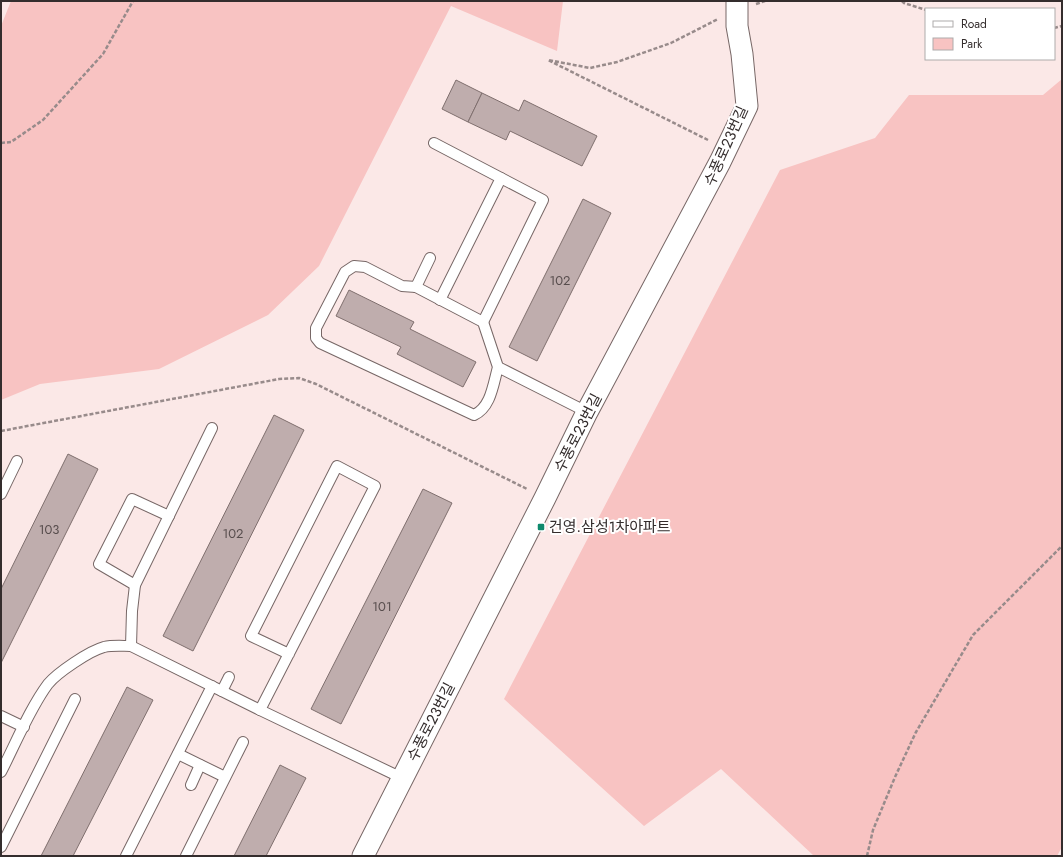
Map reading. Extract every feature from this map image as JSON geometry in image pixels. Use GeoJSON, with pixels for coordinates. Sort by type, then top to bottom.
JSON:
{"type":"FeatureCollection","features":[{"type":"Feature","properties":{"kind":"street","name":"수풍로23번길"},"geometry":{"type":"LineString","coordinates":[[363,856],[545,498],[587,412],[727,150],[747,106],[737,5]]}},
{"type":"Feature","properties":{"kind":"lane"},"geometry":{"type":"LineString","coordinates":[[434,143],[543,200],[483,322]]}},
{"type":"Feature","properties":{"kind":"lane"},"geometry":{"type":"LineString","coordinates":[[440,300],[501,178]]}},
{"type":"Feature","properties":{"kind":"lane"},"geometry":{"type":"LineString","coordinates":[[416,287],[430,258]]}},
{"type":"Feature","properties":{"kind":"lane"},"geometry":{"type":"LineString","coordinates":[[354,266],[365,267],[402,286],[416,287],[440,300],[483,322],[498,367],[487,403],[482,412],[474,416],[320,343],[316,338],[316,328],[345,272],[354,266]]}},
{"type":"Feature","properties":{"kind":"lane"},"geometry":{"type":"LineString","coordinates":[[498,367],[587,412]]}},
{"type":"Feature","properties":{"kind":"lane"},"geometry":{"type":"LineString","coordinates":[[131,646],[132,611],[135,584],[212,428]]}},
{"type":"Feature","properties":{"kind":"lane"},"geometry":{"type":"LineString","coordinates":[[1,494],[18,461]]}},
{"type":"Feature","properties":{"kind":"lane"},"geometry":{"type":"LineString","coordinates":[[260,710],[375,486],[337,466],[251,636],[288,654]]}},
{"type":"Feature","properties":{"kind":"lane"},"geometry":{"type":"LineString","coordinates":[[135,584],[99,564],[132,500],[169,516]]}},
{"type":"Feature","properties":{"kind":"lane"},"geometry":{"type":"LineString","coordinates":[[1,772],[36,702],[48,683],[73,663],[102,648],[131,646],[402,778]]}},
{"type":"Feature","properties":{"kind":"lane"},"geometry":{"type":"LineString","coordinates":[[222,691],[229,677]]}},
{"type":"Feature","properties":{"kind":"lane"},"geometry":{"type":"LineString","coordinates":[[126,856],[212,686]]}},
{"type":"Feature","properties":{"kind":"lane"},"geometry":{"type":"LineString","coordinates":[[1,847],[4,832],[75,698]]}},
{"type":"Feature","properties":{"kind":"lane"},"geometry":{"type":"LineString","coordinates":[[1,716],[24,727]]}},
{"type":"Feature","properties":{"kind":"lane"},"geometry":{"type":"LineString","coordinates":[[186,856],[243,742]]}},
{"type":"Feature","properties":{"kind":"lane"},"geometry":{"type":"LineString","coordinates":[[178,754],[225,777]]}},
{"type":"Feature","properties":{"kind":"lane"},"geometry":{"type":"LineString","coordinates":[[191,785],[200,765]]}},
{"type":"Feature","properties":{"kind":"path"},"geometry":{"type":"LineString","coordinates":[[1,143],[11,142],[43,120],[103,54],[133,1]]}},
{"type":"Feature","properties":{"kind":"path"},"geometry":{"type":"LineString","coordinates":[[727,150],[548,60],[590,68],[617,62],[671,43],[737,5],[765,1]]}},
{"type":"Feature","properties":{"kind":"path"},"geometry":{"type":"LineString","coordinates":[[902,1],[925,10]]}},
{"type":"Feature","properties":{"kind":"path"},"geometry":{"type":"LineString","coordinates":[[1,431],[279,379],[299,378],[316,384],[545,498]]}},
{"type":"Feature","properties":{"kind":"path"},"geometry":{"type":"LineString","coordinates":[[867,856],[874,830],[895,777],[916,732],[973,635],[1062,546]]}},
{"type":"Feature","properties":{"kind":"green space"},"geometry":{"type":"Polygon","coordinates":[[[11,1],[563,1],[557,51],[451,6],[319,266],[268,315],[159,369],[40,384],[1,400],[1,26],[11,1]]]}},
{"type":"Feature","properties":{"kind":"green space"},"geometry":{"type":"Polygon","coordinates":[[[1062,79],[1062,847],[1057,856],[814,856],[721,769],[644,826],[504,699],[780,170],[875,138],[909,95],[1043,95],[1062,79]]]}},
{"type":"Feature","properties":{"kind":"building"},"geometry":{"type":"Polygon","coordinates":[[[456,80],[482,93],[468,122],[442,109],[456,80]]]}},
{"type":"Feature","properties":{"kind":"building"},"geometry":{"type":"Polygon","coordinates":[[[482,93],[519,111],[524,100],[597,136],[582,166],[510,131],[506,140],[468,122],[482,93]]]}},
{"type":"Feature","properties":{"kind":"building"},"geometry":{"type":"Polygon","coordinates":[[[583,199],[611,213],[537,361],[509,347],[583,199]]]}},
{"type":"Feature","properties":{"kind":"building"},"geometry":{"type":"Polygon","coordinates":[[[349,290],[414,322],[410,329],[476,362],[463,387],[397,354],[401,347],[336,316],[349,290]]]}},
{"type":"Feature","properties":{"kind":"building"},"geometry":{"type":"Polygon","coordinates":[[[274,415],[304,430],[193,651],[163,636],[274,415]]]}},
{"type":"Feature","properties":{"kind":"building"},"geometry":{"type":"Polygon","coordinates":[[[68,454],[98,469],[1,663],[1,589],[68,454]]]}},
{"type":"Feature","properties":{"kind":"building"},"geometry":{"type":"Polygon","coordinates":[[[423,489],[452,503],[341,724],[311,709],[423,489]]]}},
{"type":"Feature","properties":{"kind":"building"},"geometry":{"type":"Polygon","coordinates":[[[127,687],[153,700],[73,856],[41,856],[127,687]]]}},
{"type":"Feature","properties":{"kind":"building"},"geometry":{"type":"Polygon","coordinates":[[[280,765],[306,778],[266,856],[234,856],[280,765]]]}},
{"type":"Feature","properties":{"kind":"place","name":"건영.삼성1차아파트"},"geometry":{"type":"Point","coordinates":[541,527]}}]}
